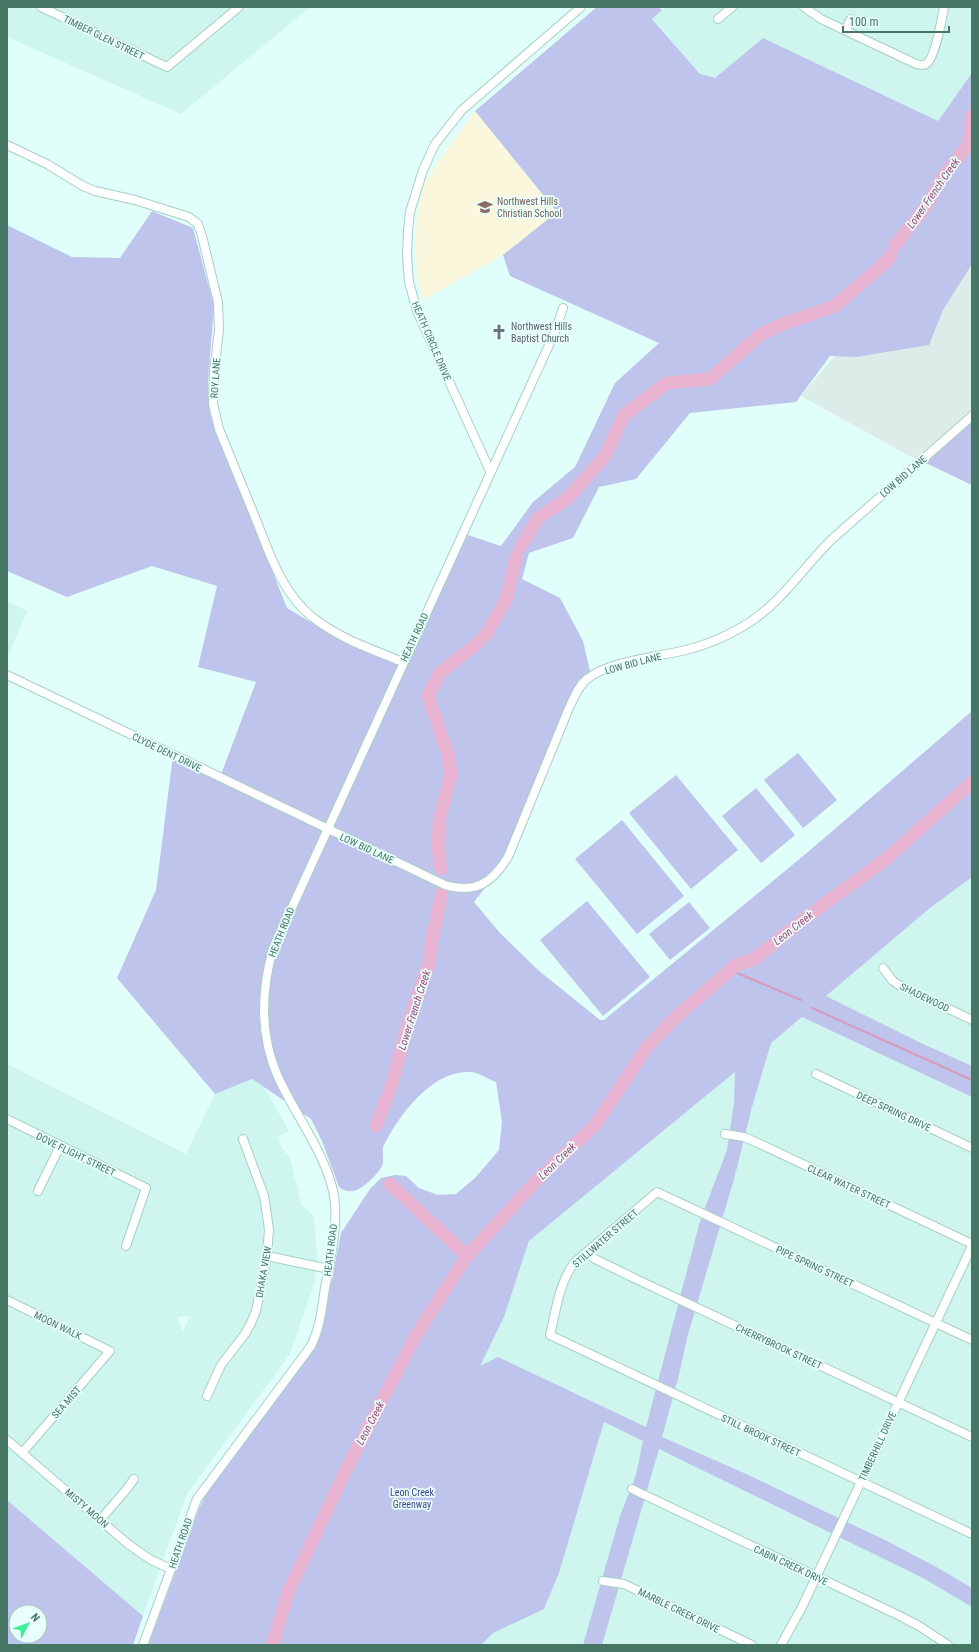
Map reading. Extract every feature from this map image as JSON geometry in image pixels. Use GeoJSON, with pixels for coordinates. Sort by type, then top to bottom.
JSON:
{"type":"FeatureCollection","features":[{"type":"Feature","properties":{"kind":"street","name":"TIMBER GLEN STREET"},"geometry":{"type":"LineString","coordinates":[[41,7],[168,68],[239,7]]}},
{"type":"Feature","properties":{"kind":"street","name":"HEATH CIRCLE DRIVE"},"geometry":{"type":"LineString","coordinates":[[490,471],[417,311],[409,282],[407,256],[410,212],[423,170],[435,144],[462,110],[581,7]]}},
{"type":"Feature","properties":{"kind":"street"},"geometry":{"type":"LineString","coordinates":[[718,18],[732,7]]}},
{"type":"Feature","properties":{"kind":"street"},"geometry":{"type":"LineString","coordinates":[[804,7],[815,15],[845,30],[921,65],[926,64],[932,56],[944,7]]}},
{"type":"Feature","properties":{"kind":"street"},"geometry":{"type":"LineString","coordinates":[[845,30],[851,19]]}},
{"type":"Feature","properties":{"kind":"street","name":"ROY LANE"},"geometry":{"type":"LineString","coordinates":[[7,145],[47,164],[95,191],[135,200],[188,217],[198,224],[218,309],[219,330],[213,388],[214,413],[219,429],[275,565],[292,596],[320,623],[352,641],[403,662]]}},
{"type":"Feature","properties":{"kind":"street","name":"HEATH ROAD"},"geometry":{"type":"LineString","coordinates":[[143,1645],[197,1499],[311,1346],[318,1326],[329,1270],[333,1242],[335,1206],[331,1182],[321,1156],[278,1076],[267,1041],[263,1004],[266,974],[273,949],[490,471],[555,332],[563,308]]}},
{"type":"Feature","properties":{"kind":"street","name":"LOW BID LANE"},"geometry":{"type":"LineString","coordinates":[[327,829],[445,884],[464,888],[484,884],[496,873],[508,857],[569,708],[585,680],[598,672],[625,663],[704,645],[725,636],[760,615],[791,585],[817,553],[972,416]]}},
{"type":"Feature","properties":{"kind":"street","name":"CLYDE DENT DRIVE"},"geometry":{"type":"LineString","coordinates":[[7,675],[327,829]]}},
{"type":"Feature","properties":{"kind":"street","name":"SHADEWOOD"},"geometry":{"type":"LineString","coordinates":[[883,968],[897,984],[972,1020]]}},
{"type":"Feature","properties":{"kind":"street","name":"DEEP SPRING DRIVE"},"geometry":{"type":"LineString","coordinates":[[816,1074],[972,1148]]}},
{"type":"Feature","properties":{"kind":"street","name":"DOVE FLIGHT STREET"},"geometry":{"type":"LineString","coordinates":[[7,1119],[146,1188],[126,1246]]}},
{"type":"Feature","properties":{"kind":"street","name":"CLEAR WATER STREET"},"geometry":{"type":"LineString","coordinates":[[725,1134],[744,1137],[760,1144],[972,1245]]}},
{"type":"Feature","properties":{"kind":"street","name":"DHAKA VIEW"},"geometry":{"type":"LineString","coordinates":[[207,1396],[221,1365],[245,1334],[251,1323],[256,1311],[267,1256],[269,1229],[264,1196],[243,1139]]}},
{"type":"Feature","properties":{"kind":"street"},"geometry":{"type":"LineString","coordinates":[[38,1191],[60,1146]]}},
{"type":"Feature","properties":{"kind":"street","name":"STILLWATER STREET"},"geometry":{"type":"LineString","coordinates":[[550,1335],[565,1277],[575,1262],[657,1192]]}},
{"type":"Feature","properties":{"kind":"street","name":"PIPE SPRING STREET"},"geometry":{"type":"LineString","coordinates":[[657,1192],[972,1340]]}},
{"type":"Feature","properties":{"kind":"street","name":"TIMBERHILL DRIVE"},"geometry":{"type":"LineString","coordinates":[[781,1645],[792,1628],[815,1576],[972,1245]]}},
{"type":"Feature","properties":{"kind":"street","name":"CHERRYBROOK STREET"},"geometry":{"type":"LineString","coordinates":[[588,1252],[595,1259],[972,1438]]}},
{"type":"Feature","properties":{"kind":"street"},"geometry":{"type":"LineString","coordinates":[[267,1256],[329,1270]]}},
{"type":"Feature","properties":{"kind":"street","name":"MOON WALK"},"geometry":{"type":"LineString","coordinates":[[7,1300],[110,1351]]}},
{"type":"Feature","properties":{"kind":"street","name":"STILL BROOK STREET"},"geometry":{"type":"LineString","coordinates":[[550,1335],[972,1534]]}},
{"type":"Feature","properties":{"kind":"street","name":"SEA MIST"},"geometry":{"type":"LineString","coordinates":[[22,1453],[110,1351]]}},
{"type":"Feature","properties":{"kind":"street","name":"MISTY MOON"},"geometry":{"type":"LineString","coordinates":[[7,1440],[139,1553],[171,1569]]}},
{"type":"Feature","properties":{"kind":"street"},"geometry":{"type":"LineString","coordinates":[[100,1520],[134,1479]]}},
{"type":"Feature","properties":{"kind":"street","name":"CABIN CREEK DRIVE"},"geometry":{"type":"LineString","coordinates":[[632,1489],[900,1616],[919,1626],[948,1645]]}},
{"type":"Feature","properties":{"kind":"street","name":"MARBLE CREEK DRIVE"},"geometry":{"type":"LineString","coordinates":[[603,1581],[624,1584],[752,1645]]}},
{"type":"Feature","properties":{"kind":"shaded area"},"geometry":{"type":"Polygon","coordinates":[[[7,7],[310,7],[181,114],[7,37],[7,7]]]}},
{"type":"Feature","properties":{"kind":"shaded area"},"geometry":{"type":"Polygon","coordinates":[[[666,7],[972,7],[972,76],[946,125],[763,38],[715,79],[700,74],[652,18],[666,7]]]}},
{"type":"Feature","properties":{"kind":"shaded area","name":"Northwest Hills Christian School"},"geometry":{"type":"Polygon","coordinates":[[[475,111],[557,213],[503,255],[423,300],[417,275],[415,240],[418,210],[425,182],[439,160],[475,111]]]}},
{"type":"Feature","properties":{"kind":"shaded area"},"geometry":{"type":"Polygon","coordinates":[[[972,194],[972,485],[904,453],[801,396],[972,194]]]}},
{"type":"Feature","properties":{"kind":"shaded area"},"geometry":{"type":"Polygon","coordinates":[[[7,601],[27,611],[7,658],[7,601]]]}},
{"type":"Feature","properties":{"kind":"shaded area"},"geometry":{"type":"Polygon","coordinates":[[[972,877],[972,1066],[919,1042],[826,996],[930,908],[972,877]]]}},
{"type":"Feature","properties":{"kind":"shaded area"},"geometry":{"type":"Polygon","coordinates":[[[802,1017],[972,1097],[972,1645],[481,1645],[493,1633],[544,1608],[559,1573],[604,1422],[479,1366],[504,1317],[529,1241],[802,1017]]]}},
{"type":"Feature","properties":{"kind":"shaded area"},"geometry":{"type":"Polygon","coordinates":[[[7,1064],[186,1154],[215,1094],[252,1079],[264,1087],[289,1131],[278,1137],[281,1146],[290,1158],[301,1204],[314,1216],[317,1256],[315,1281],[290,1354],[187,1494],[143,1616],[7,1500],[7,1064]],[[190,1316],[177,1317],[183,1331],[190,1316]]]}},
{"type":"Feature","properties":{"kind":"green space","name":"Leon Creek Greenway"},"geometry":{"type":"Polygon","coordinates":[[[597,7],[658,7],[662,10],[652,19],[700,74],[715,78],[763,38],[938,121],[972,73],[972,264],[943,310],[929,345],[856,357],[830,356],[796,402],[690,413],[636,479],[599,487],[573,538],[529,553],[522,579],[560,598],[583,641],[591,676],[585,680],[502,866],[474,902],[500,933],[538,970],[600,1020],[604,1020],[808,852],[972,711],[972,877],[930,908],[826,996],[919,1042],[972,1066],[972,1097],[802,1017],[771,1043],[752,1107],[734,1179],[687,1338],[680,1371],[662,1437],[744,1473],[887,1541],[940,1569],[972,1588],[972,1607],[923,1578],[659,1449],[602,1645],[583,1645],[620,1516],[636,1475],[643,1441],[604,1422],[559,1573],[544,1609],[493,1633],[481,1645],[148,1645],[200,1506],[208,1491],[319,1339],[341,1233],[370,1189],[381,1178],[395,1175],[406,1176],[419,1188],[438,1195],[456,1194],[475,1178],[499,1150],[502,1122],[496,1082],[473,1072],[456,1073],[443,1078],[418,1096],[398,1121],[384,1145],[383,1164],[377,1173],[361,1188],[353,1191],[346,1190],[339,1187],[322,1141],[311,1119],[252,1079],[215,1094],[117,978],[156,890],[173,755],[220,777],[256,682],[198,667],[217,586],[152,566],[67,597],[7,571],[7,225],[72,257],[120,258],[152,211],[193,228],[214,306],[208,381],[210,415],[287,608],[317,626],[403,662],[462,533],[501,546],[533,502],[575,467],[615,383],[659,343],[510,276],[503,255],[557,212],[475,111],[597,7]],[[735,1072],[529,1241],[504,1317],[480,1366],[498,1357],[646,1427],[700,1221],[727,1150],[734,1103],[735,1072]]]}},
{"type":"Feature","properties":{"kind":"green space"},"geometry":{"type":"Polygon","coordinates":[[[972,421],[972,485],[924,462],[972,421]]]}},
{"type":"Feature","properties":{"kind":"green space"},"geometry":{"type":"Polygon","coordinates":[[[798,753],[837,800],[803,828],[764,780],[798,753]]]}},
{"type":"Feature","properties":{"kind":"green space"},"geometry":{"type":"Polygon","coordinates":[[[676,775],[738,850],[691,889],[629,813],[676,775]]]}},
{"type":"Feature","properties":{"kind":"green space"},"geometry":{"type":"Polygon","coordinates":[[[756,788],[795,835],[761,863],[722,816],[756,788]]]}},
{"type":"Feature","properties":{"kind":"green space"},"geometry":{"type":"Polygon","coordinates":[[[622,820],[684,896],[637,934],[575,859],[622,820]]]}},
{"type":"Feature","properties":{"kind":"green space"},"geometry":{"type":"Polygon","coordinates":[[[587,901],[650,977],[603,1016],[540,940],[587,901]]]}},
{"type":"Feature","properties":{"kind":"green space"},"geometry":{"type":"Polygon","coordinates":[[[689,902],[710,928],[670,960],[649,934],[689,902]]]}},
{"type":"Feature","properties":{"kind":"green space"},"geometry":{"type":"Polygon","coordinates":[[[7,1500],[143,1616],[133,1645],[7,1645],[7,1500]]]}},
{"type":"Feature","properties":{"kind":"waterway","name":"Lower French Creek"},"geometry":{"type":"LineString","coordinates":[[895,245],[924,209],[943,176],[968,145],[972,116]]}},
{"type":"Feature","properties":{"kind":"waterway","name":"Lower French Creek"},"geometry":{"type":"LineString","coordinates":[[520,548],[538,518],[567,499],[605,456],[624,415],[667,383],[710,379],[760,335],[780,325],[835,306],[887,261],[891,255]]}},
{"type":"Feature","properties":{"kind":"waterway","name":"Lower French Creek"},"geometry":{"type":"LineString","coordinates":[[441,869],[438,849],[439,821],[451,774],[448,754],[428,696],[439,674],[480,641],[488,631],[506,600],[516,557]]}},
{"type":"Feature","properties":{"kind":"waterway","name":"Leon Creek"},"geometry":{"type":"LineString","coordinates":[[272,1645],[289,1590],[349,1464],[416,1335],[467,1256],[537,1180],[596,1124],[647,1047],[677,1016],[736,965],[754,959],[804,919],[886,859],[972,782]]}},
{"type":"Feature","properties":{"kind":"waterway","name":"Lower French Creek"},"geometry":{"type":"LineString","coordinates":[[376,1126],[392,1084],[406,1030],[429,963],[432,939],[442,892]]}},
{"type":"Feature","properties":{"kind":"waterway"},"geometry":{"type":"LineString","coordinates":[[730,970],[801,1000]]}},
{"type":"Feature","properties":{"kind":"waterway"},"geometry":{"type":"LineString","coordinates":[[812,1008],[972,1080]]}},
{"type":"Feature","properties":{"kind":"waterway","name":"Lower French Creek"},"geometry":{"type":"LineString","coordinates":[[390,1184],[467,1256]]}},
{"type":"Feature","properties":{"kind":"place","name":"Northwest Hills Christian School"},"geometry":{"type":"Point","coordinates":[485,207]}},
{"type":"Feature","properties":{"kind":"place","name":"Northwest Hills Baptist Church"},"geometry":{"type":"Point","coordinates":[499,332]}}]}
